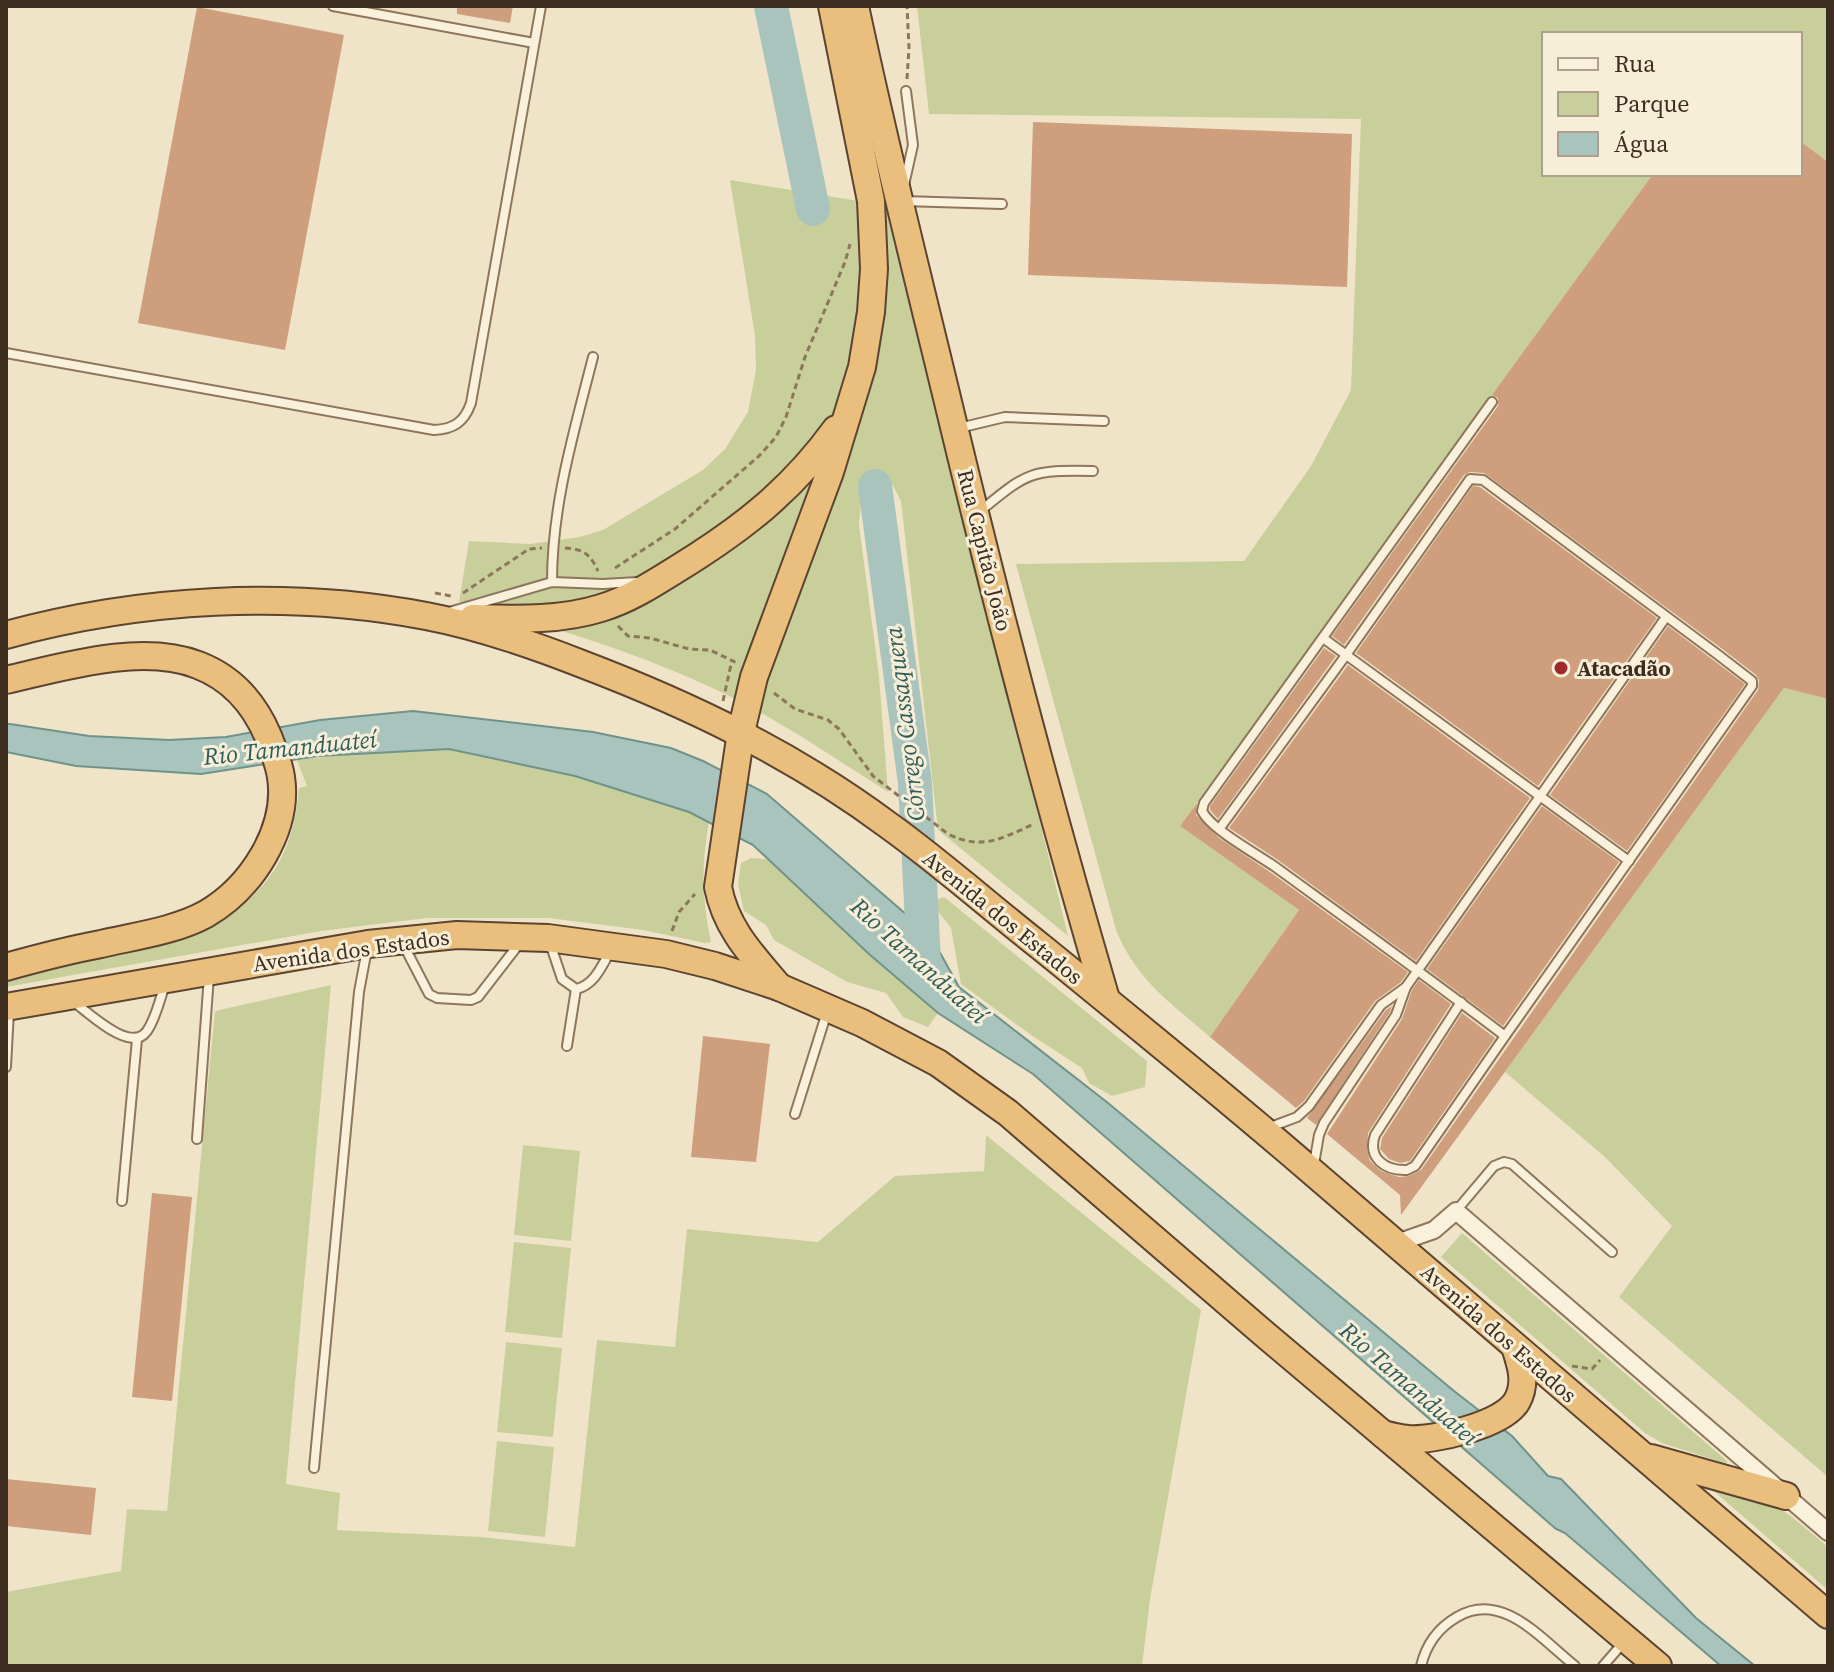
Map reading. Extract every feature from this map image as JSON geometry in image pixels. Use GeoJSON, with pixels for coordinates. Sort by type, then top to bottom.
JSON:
{"type":"FeatureCollection","features":[{"type":"Feature","properties":{"kind":"highway"},"geometry":{"type":"LineString","coordinates":[[832,6],[863,101]]}},
{"type":"Feature","properties":{"kind":"highway"},"geometry":{"type":"LineString","coordinates":[[779,987],[740,941],[722,907],[718,887],[736,773],[730,726],[760,658],[830,472],[862,367],[874,269],[855,6]]}},
{"type":"Feature","properties":{"kind":"highway","name":"Rua Capitão João"},"geometry":{"type":"LineString","coordinates":[[863,101],[898,201],[1053,817],[1106,999]]}},
{"type":"Feature","properties":{"kind":"highway"},"geometry":{"type":"LineString","coordinates":[[433,605],[531,619],[565,616],[611,604],[720,544],[778,496],[819,453],[850,410]]}},
{"type":"Feature","properties":{"kind":"highway","name":"Avenida dos Estados"},"geometry":{"type":"LineString","coordinates":[[6,635],[93,615],[162,606],[240,602],[433,605],[650,690],[730,726],[888,824],[1106,999],[1397,1243],[1828,1615]]}},
{"type":"Feature","properties":{"kind":"highway"},"geometry":{"type":"LineString","coordinates":[[6,680],[90,662],[141,656],[170,657],[197,664],[223,677],[247,697],[273,748],[281,776],[282,797],[277,824],[248,879],[207,913],[178,925],[6,967]]}},
{"type":"Feature","properties":{"kind":"highway","name":"Avenida dos Estados"},"geometry":{"type":"LineString","coordinates":[[8,1007],[368,944],[457,935],[536,937],[666,954],[779,987],[829,1008],[938,1063],[1008,1113],[1658,1666]]}},
{"type":"Feature","properties":{"kind":"highway"},"geometry":{"type":"LineString","coordinates":[[1383,1434],[1410,1439],[1427,1437],[1482,1425],[1507,1412],[1517,1402],[1521,1389],[1523,1372],[1515,1347]]}},
{"type":"Feature","properties":{"kind":"highway"},"geometry":{"type":"LineString","coordinates":[[1644,1456],[1786,1496]]}},
{"type":"Feature","properties":{"kind":"street"},"geometry":{"type":"LineString","coordinates":[[1397,1243],[1434,1230],[1456,1211],[1828,1532]]}},
{"type":"Feature","properties":{"kind":"lane"},"geometry":{"type":"LineString","coordinates":[[333,6],[534,43]]}},
{"type":"Feature","properties":{"kind":"lane"},"geometry":{"type":"LineString","coordinates":[[6,353],[434,430],[449,429],[466,415],[471,403],[541,6]]}},
{"type":"Feature","properties":{"kind":"lane"},"geometry":{"type":"LineString","coordinates":[[906,91],[913,145],[910,169],[898,201],[1002,204]]}},
{"type":"Feature","properties":{"kind":"lane"},"geometry":{"type":"LineString","coordinates":[[552,582],[552,548],[560,485],[593,357]]}},
{"type":"Feature","properties":{"kind":"lane"},"geometry":{"type":"LineString","coordinates":[[1492,402],[1204,803],[1202,811],[1206,818],[1505,1036]]}},
{"type":"Feature","properties":{"kind":"lane"},"geometry":{"type":"LineString","coordinates":[[955,429],[1005,417],[1104,421]]}},
{"type":"Feature","properties":{"kind":"lane"},"geometry":{"type":"LineString","coordinates":[[975,515],[1017,481],[1032,474],[1093,471]]}},
{"type":"Feature","properties":{"kind":"lane"},"geometry":{"type":"LineString","coordinates":[[1220,828],[1346,655],[1465,483],[1476,478],[1483,480],[1753,684],[1415,1166],[1407,1170],[1387,1168],[1372,1152],[1375,1135],[1461,1002]]}},
{"type":"Feature","properties":{"kind":"lane"},"geometry":{"type":"LineString","coordinates":[[433,605],[552,582],[603,584],[659,580]]}},
{"type":"Feature","properties":{"kind":"lane"},"geometry":{"type":"LineString","coordinates":[[1314,1173],[1324,1123],[1396,1015],[1406,987],[1666,617]]}},
{"type":"Feature","properties":{"kind":"lane"},"geometry":{"type":"LineString","coordinates":[[1323,638],[1629,861]]}},
{"type":"Feature","properties":{"kind":"lane"},"geometry":{"type":"LineString","coordinates":[[400,940],[429,994],[437,998],[471,1000],[485,991],[536,937],[562,979],[576,989],[591,982],[613,946]]}},
{"type":"Feature","properties":{"kind":"lane"},"geometry":{"type":"LineString","coordinates":[[314,1468],[359,992],[368,944]]}},
{"type":"Feature","properties":{"kind":"lane"},"geometry":{"type":"LineString","coordinates":[[197,1139],[209,971]]}},
{"type":"Feature","properties":{"kind":"lane"},"geometry":{"type":"LineString","coordinates":[[66,997],[116,1033],[137,1039],[150,1027],[167,979]]}},
{"type":"Feature","properties":{"kind":"lane"},"geometry":{"type":"LineString","coordinates":[[1263,1129],[1297,1117],[1309,1106],[1381,1005],[1406,987]]}},
{"type":"Feature","properties":{"kind":"lane"},"geometry":{"type":"LineString","coordinates":[[567,1046],[576,989]]}},
{"type":"Feature","properties":{"kind":"lane"},"geometry":{"type":"LineString","coordinates":[[6,1067],[8,1007]]}},
{"type":"Feature","properties":{"kind":"lane"},"geometry":{"type":"LineString","coordinates":[[795,1114],[829,1008]]}},
{"type":"Feature","properties":{"kind":"lane"},"geometry":{"type":"LineString","coordinates":[[122,1201],[137,1039]]}},
{"type":"Feature","properties":{"kind":"lane"},"geometry":{"type":"LineString","coordinates":[[1456,1211],[1494,1166],[1504,1162],[1512,1164],[1612,1252]]}},
{"type":"Feature","properties":{"kind":"lane"},"geometry":{"type":"LineString","coordinates":[[1421,1666],[1425,1650],[1447,1623],[1471,1608],[1508,1612],[1575,1666]]}},
{"type":"Feature","properties":{"kind":"lane"},"geometry":{"type":"LineString","coordinates":[[1603,1666],[1627,1640]]}},
{"type":"Feature","properties":{"kind":"path"},"geometry":{"type":"LineString","coordinates":[[906,91],[909,48],[907,6]]}},
{"type":"Feature","properties":{"kind":"path"},"geometry":{"type":"LineString","coordinates":[[433,605],[463,593],[529,549],[584,551],[593,559],[600,574],[617,567],[675,529],[759,456],[776,437],[786,417],[805,357],[845,262],[851,240]]}},
{"type":"Feature","properties":{"kind":"path"},"geometry":{"type":"LineString","coordinates":[[730,726],[732,660]]}},
{"type":"Feature","properties":{"kind":"path"},"geometry":{"type":"LineString","coordinates":[[888,789],[961,840],[983,843],[999,840],[1053,817]]}},
{"type":"Feature","properties":{"kind":"path"},"geometry":{"type":"LineString","coordinates":[[666,954],[679,912],[689,899],[703,888],[718,887]]}},
{"type":"Feature","properties":{"kind":"path"},"geometry":{"type":"LineString","coordinates":[[1551,1379],[1563,1365],[1592,1369],[1613,1346]]}},
{"type":"Feature","properties":{"kind":"green space"},"geometry":{"type":"Polygon","coordinates":[[[917,6],[1828,6],[1828,162],[1802,142],[1802,32],[1542,32],[1542,176],[1652,176],[1180,826],[1299,910],[1210,1037],[1144,977],[1116,930],[1016,564],[1244,561],[1311,466],[1351,390],[1361,119],[929,114],[917,6]]]}},
{"type":"Feature","properties":{"kind":"green space"},"geometry":{"type":"Polygon","coordinates":[[[730,180],[889,206],[1068,936],[938,830],[901,501],[891,482],[862,489],[859,525],[879,676],[888,792],[775,721],[686,676],[574,635],[459,602],[469,541],[530,544],[580,537],[603,530],[703,470],[725,449],[748,412],[756,370],[755,336],[730,180]]]}},
{"type":"Feature","properties":{"kind":"green space"},"geometry":{"type":"Polygon","coordinates":[[[1784,688],[1828,699],[1828,1477],[1619,1297],[1672,1226],[1605,1157],[1505,1072],[1784,688]]]}},
{"type":"Feature","properties":{"kind":"green space"},"geometry":{"type":"Polygon","coordinates":[[[449,749],[575,776],[689,812],[709,822],[704,882],[711,942],[548,918],[427,918],[321,931],[6,987],[6,978],[195,932],[239,907],[270,876],[290,838],[299,788],[307,786],[297,760],[366,752],[449,749]]]}},
{"type":"Feature","properties":{"kind":"green space"},"geometry":{"type":"Polygon","coordinates":[[[751,858],[768,859],[869,954],[938,1013],[928,1027],[903,1017],[886,993],[847,982],[774,940],[766,925],[744,911],[738,884],[741,863],[751,858]]]}},
{"type":"Feature","properties":{"kind":"green space"},"geometry":{"type":"Polygon","coordinates":[[[944,897],[1147,1061],[1145,1087],[1112,1096],[1089,1083],[1082,1068],[961,984],[951,928],[937,910],[936,900],[944,897]]]}},
{"type":"Feature","properties":{"kind":"green space"},"geometry":{"type":"Polygon","coordinates":[[[331,985],[286,1484],[340,1493],[337,1530],[481,1537],[575,1547],[597,1340],[675,1347],[687,1229],[818,1242],[895,1176],[984,1171],[986,1135],[1201,1310],[1150,1599],[1142,1666],[6,1666],[6,1592],[121,1571],[127,1509],[167,1511],[215,1011],[331,985]]]}},
{"type":"Feature","properties":{"kind":"green space"},"geometry":{"type":"Polygon","coordinates":[[[523,1145],[580,1151],[571,1241],[514,1235],[523,1145]]]}},
{"type":"Feature","properties":{"kind":"green space"},"geometry":{"type":"Polygon","coordinates":[[[1462,1233],[1727,1464],[1662,1443],[1645,1433],[1441,1257],[1462,1233]]]}},
{"type":"Feature","properties":{"kind":"green space"},"geometry":{"type":"Polygon","coordinates":[[[514,1242],[571,1248],[562,1338],[505,1332],[514,1242]]]}},
{"type":"Feature","properties":{"kind":"green space"},"geometry":{"type":"Polygon","coordinates":[[[506,1342],[562,1348],[553,1437],[497,1432],[506,1342]]]}},
{"type":"Feature","properties":{"kind":"green space"},"geometry":{"type":"Polygon","coordinates":[[[497,1441],[554,1447],[545,1537],[488,1531],[497,1441]]]}},
{"type":"Feature","properties":{"kind":"green space"},"geometry":{"type":"Polygon","coordinates":[[[1708,1486],[1769,1502],[1828,1547],[1828,1590],[1708,1486]]]}},
{"type":"Feature","properties":{"kind":"water","name":"Rio Tamanduateí"},"geometry":{"type":"Polygon","coordinates":[[[413,711],[593,732],[671,748],[767,794],[922,928],[959,987],[1108,1103],[1512,1436],[1548,1476],[1561,1479],[1696,1618],[1755,1666],[1721,1666],[1565,1533],[1556,1529],[1033,1074],[938,1013],[869,954],[753,845],[689,812],[575,776],[449,749],[318,756],[201,774],[76,766],[6,752],[6,724],[89,736],[169,740],[226,737],[320,720],[413,711]]]}},
{"type":"Feature","properties":{"kind":"building"},"geometry":{"type":"Polygon","coordinates":[[[457,6],[513,6],[510,23],[457,14],[457,6]]]}},
{"type":"Feature","properties":{"kind":"building"},"geometry":{"type":"Polygon","coordinates":[[[197,7],[344,35],[285,350],[138,323],[197,7]]]}},
{"type":"Feature","properties":{"kind":"building"},"geometry":{"type":"Polygon","coordinates":[[[1033,122],[1352,134],[1347,287],[1028,275],[1033,122]]]}},
{"type":"Feature","properties":{"kind":"building","name":"Atacadão"},"geometry":{"type":"Polygon","coordinates":[[[1802,142],[1828,162],[1828,699],[1784,688],[1401,1215],[1400,1195],[1327,1134],[1402,1019],[1412,990],[1419,980],[1451,1004],[1368,1133],[1370,1161],[1381,1171],[1399,1177],[1421,1170],[1758,690],[1756,675],[1484,473],[1464,475],[1344,645],[1332,636],[1498,406],[1498,398],[1492,395],[1652,176],[1802,176],[1802,142]]]}},
{"type":"Feature","properties":{"kind":"building"},"geometry":{"type":"Polygon","coordinates":[[[1473,486],[1480,487],[1657,618],[1538,786],[1356,653],[1473,486]]]}},
{"type":"Feature","properties":{"kind":"building"},"geometry":{"type":"Polygon","coordinates":[[[1668,626],[1745,684],[1627,851],[1550,795],[1668,626]]]}},
{"type":"Feature","properties":{"kind":"building"},"geometry":{"type":"Polygon","coordinates":[[[1324,648],[1336,656],[1218,819],[1210,806],[1324,648]]]}},
{"type":"Feature","properties":{"kind":"building"},"geometry":{"type":"Polygon","coordinates":[[[1348,665],[1530,798],[1416,961],[1229,828],[1348,665]]]}},
{"type":"Feature","properties":{"kind":"building"},"geometry":{"type":"Polygon","coordinates":[[[1197,803],[1196,815],[1219,838],[1408,972],[1401,982],[1375,1001],[1296,1108],[1210,1037],[1299,910],[1180,826],[1197,803]]]}},
{"type":"Feature","properties":{"kind":"building"},"geometry":{"type":"Polygon","coordinates":[[[1542,806],[1619,862],[1503,1026],[1427,969],[1542,806]]]}},
{"type":"Feature","properties":{"kind":"building"},"geometry":{"type":"Polygon","coordinates":[[[1392,1006],[1390,1012],[1316,1125],[1307,1118],[1392,1006]]]}},
{"type":"Feature","properties":{"kind":"building"},"geometry":{"type":"Polygon","coordinates":[[[1462,1013],[1495,1038],[1410,1161],[1400,1163],[1389,1159],[1380,1149],[1382,1138],[1462,1013]]]}},
{"type":"Feature","properties":{"kind":"building"},"geometry":{"type":"Polygon","coordinates":[[[703,1036],[770,1044],[756,1162],[691,1157],[703,1036]]]}},
{"type":"Feature","properties":{"kind":"building"},"geometry":{"type":"Polygon","coordinates":[[[152,1193],[192,1197],[172,1401],[132,1397],[152,1193]]]}},
{"type":"Feature","properties":{"kind":"building"},"geometry":{"type":"Polygon","coordinates":[[[6,1479],[96,1488],[91,1535],[6,1526],[6,1479]]]}},
{"type":"Feature","properties":{"kind":"waterway","name":"Córrego Cassaquera"},"geometry":{"type":"LineString","coordinates":[[771,6],[813,209]]}},
{"type":"Feature","properties":{"kind":"waterway","name":"Córrego Cassaquera"},"geometry":{"type":"LineString","coordinates":[[875,486],[915,783],[924,963]]}},
{"type":"Feature","properties":{"kind":"place","name":"Atacadão"},"geometry":{"type":"Point","coordinates":[1561,668]}}]}
